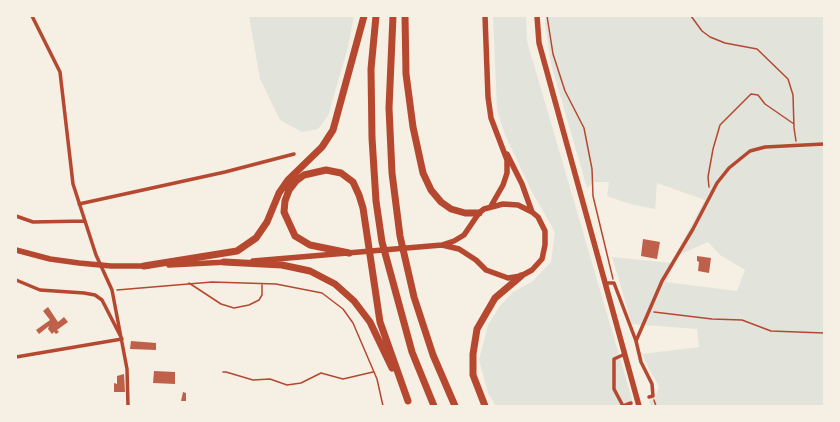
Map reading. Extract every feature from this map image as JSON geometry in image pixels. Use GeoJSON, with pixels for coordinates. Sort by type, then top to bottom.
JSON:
{"type":"FeatureCollection","features":[{"type":"Feature","properties":{"kind":"highway"},"geometry":{"type":"LineString","coordinates":[[144,266],[237,251],[256,238],[268,222],[279,193],[288,180],[322,148],[333,130],[364,16]]}},
{"type":"Feature","properties":{"kind":"highway"},"geometry":{"type":"LineString","coordinates":[[376,16],[371,69],[372,138],[376,202],[382,242],[412,352],[434,406]]}},
{"type":"Feature","properties":{"kind":"highway"},"geometry":{"type":"LineString","coordinates":[[393,16],[389,108],[392,173],[400,236],[414,297],[432,355],[455,406]]}},
{"type":"Feature","properties":{"kind":"highway"},"geometry":{"type":"LineString","coordinates":[[405,16],[406,74],[413,127],[423,173],[432,190],[441,202],[451,209],[466,213],[479,214]]}},
{"type":"Feature","properties":{"kind":"highway"},"geometry":{"type":"LineString","coordinates":[[349,253],[310,245],[295,236],[288,224],[284,212],[285,201],[289,190],[296,181],[304,175],[326,170],[341,173],[353,182],[359,194],[363,208],[380,322],[410,404]]}},
{"type":"Feature","properties":{"kind":"highway"},"geometry":{"type":"LineString","coordinates":[[224,262],[282,265],[310,271],[335,284],[354,301],[370,322],[410,404]]}},
{"type":"Feature","properties":{"kind":"highway"},"geometry":{"type":"LineString","coordinates":[[485,406],[473,375],[473,354],[477,329],[495,298],[521,276]]}},
{"type":"Feature","properties":{"kind":"main road"},"geometry":{"type":"LineString","coordinates":[[485,16],[488,97],[492,118],[507,160],[507,173],[491,206]]}},
{"type":"Feature","properties":{"kind":"main road"},"geometry":{"type":"LineString","coordinates":[[537,16],[538,43],[639,406]]}},
{"type":"Feature","properties":{"kind":"main road"},"geometry":{"type":"LineString","coordinates":[[501,143],[522,184],[532,212]]}},
{"type":"Feature","properties":{"kind":"main road"},"geometry":{"type":"LineString","coordinates":[[16,250],[50,259],[79,263],[144,266],[224,262],[442,245],[454,241],[464,235],[479,214],[491,206],[503,204],[518,205],[532,212],[538,217],[544,231],[545,245],[542,259],[532,270],[521,276],[508,278],[497,276],[486,270],[476,260],[459,249],[442,245]]}},
{"type":"Feature","properties":{"kind":"street"},"geometry":{"type":"LineString","coordinates":[[32,16],[60,72],[73,184],[96,255],[112,290],[127,369],[128,406]]}},
{"type":"Feature","properties":{"kind":"street"},"geometry":{"type":"LineString","coordinates":[[636,341],[662,281],[694,229],[717,183],[729,168],[750,151],[765,147],[797,147],[824,144]]}},
{"type":"Feature","properties":{"kind":"street"},"geometry":{"type":"LineString","coordinates":[[79,204],[225,172],[294,154]]}},
{"type":"Feature","properties":{"kind":"street"},"geometry":{"type":"LineString","coordinates":[[16,216],[33,222],[85,221]]}},
{"type":"Feature","properties":{"kind":"street"},"geometry":{"type":"LineString","coordinates":[[16,280],[40,290],[84,292],[95,295],[102,300],[122,339]]}},
{"type":"Feature","properties":{"kind":"street"},"geometry":{"type":"LineString","coordinates":[[605,283],[614,283],[636,341],[641,362],[652,384],[653,396],[649,397]]}},
{"type":"Feature","properties":{"kind":"street"},"geometry":{"type":"LineString","coordinates":[[16,357],[122,339]]}},
{"type":"Feature","properties":{"kind":"street"},"geometry":{"type":"LineString","coordinates":[[625,354],[614,359],[614,389],[623,406],[631,403]]}},
{"type":"Feature","properties":{"kind":"path"},"geometry":{"type":"LineString","coordinates":[[547,16],[553,54],[565,91],[584,128],[592,169],[593,196],[614,283]]}},
{"type":"Feature","properties":{"kind":"path"},"geometry":{"type":"LineString","coordinates":[[691,16],[702,31],[710,37],[725,43],[758,49],[788,80],[794,106],[794,124],[797,147]]}},
{"type":"Feature","properties":{"kind":"path"},"geometry":{"type":"LineString","coordinates":[[711,194],[708,177],[713,149],[720,125],[751,94],[758,95],[765,104],[794,124]]}},
{"type":"Feature","properties":{"kind":"path"},"geometry":{"type":"LineString","coordinates":[[112,290],[212,282],[276,284],[322,293],[343,309],[353,323],[377,379],[383,406]]}},
{"type":"Feature","properties":{"kind":"path"},"geometry":{"type":"LineString","coordinates":[[189,283],[221,304],[234,308],[249,305],[259,300],[262,295],[262,284]]}},
{"type":"Feature","properties":{"kind":"path"},"geometry":{"type":"LineString","coordinates":[[649,312],[712,319],[742,320],[771,330],[824,334]]}},
{"type":"Feature","properties":{"kind":"path"},"geometry":{"type":"LineString","coordinates":[[223,372],[253,380],[270,379],[287,385],[301,383],[321,373],[343,379],[373,372]]}},
{"type":"Feature","properties":{"kind":"shaded area"},"geometry":{"type":"Polygon","coordinates":[[[249,16],[354,16],[348,47],[328,116],[318,129],[302,132],[280,120],[260,79],[249,16]]]}},
{"type":"Feature","properties":{"kind":"shaded area"},"geometry":{"type":"Polygon","coordinates":[[[493,16],[526,16],[527,41],[634,406],[496,406],[488,393],[479,360],[488,325],[499,307],[513,292],[533,281],[551,262],[555,232],[531,190],[505,135],[497,110],[493,16]]]}},
{"type":"Feature","properties":{"kind":"shaded area"},"geometry":{"type":"Polygon","coordinates":[[[546,16],[824,16],[824,406],[651,406],[649,401],[656,396],[659,386],[642,354],[699,347],[697,329],[632,324],[612,257],[671,263],[674,266],[666,282],[737,291],[745,270],[720,255],[708,242],[681,254],[677,252],[705,200],[657,183],[655,209],[630,204],[607,196],[608,182],[594,182],[587,188],[551,64],[545,23],[546,16]]]}},
{"type":"Feature","properties":{"kind":"building"},"geometry":{"type":"Polygon","coordinates":[[[643,239],[660,242],[657,259],[641,256],[643,239]]]}},
{"type":"Feature","properties":{"kind":"building"},"geometry":{"type":"Polygon","coordinates":[[[697,256],[711,258],[709,273],[698,271],[699,262],[697,261],[697,256]]]}},
{"type":"Feature","properties":{"kind":"building"},"geometry":{"type":"Polygon","coordinates":[[[48,307],[58,322],[64,317],[68,322],[57,330],[59,332],[56,334],[54,332],[52,334],[48,329],[49,326],[39,334],[36,330],[50,320],[43,311],[48,307]]]}},
{"type":"Feature","properties":{"kind":"building"},"geometry":{"type":"Polygon","coordinates":[[[131,341],[156,343],[156,350],[130,349],[131,341]]]}},
{"type":"Feature","properties":{"kind":"building"},"geometry":{"type":"Polygon","coordinates":[[[154,371],[175,372],[175,384],[153,383],[154,371]]]}},
{"type":"Feature","properties":{"kind":"building"},"geometry":{"type":"Polygon","coordinates":[[[124,374],[125,392],[114,392],[114,383],[117,384],[117,376],[124,374]]]}},
{"type":"Feature","properties":{"kind":"building"},"geometry":{"type":"Polygon","coordinates":[[[183,392],[186,393],[186,401],[181,401],[183,392]]]}}]}
